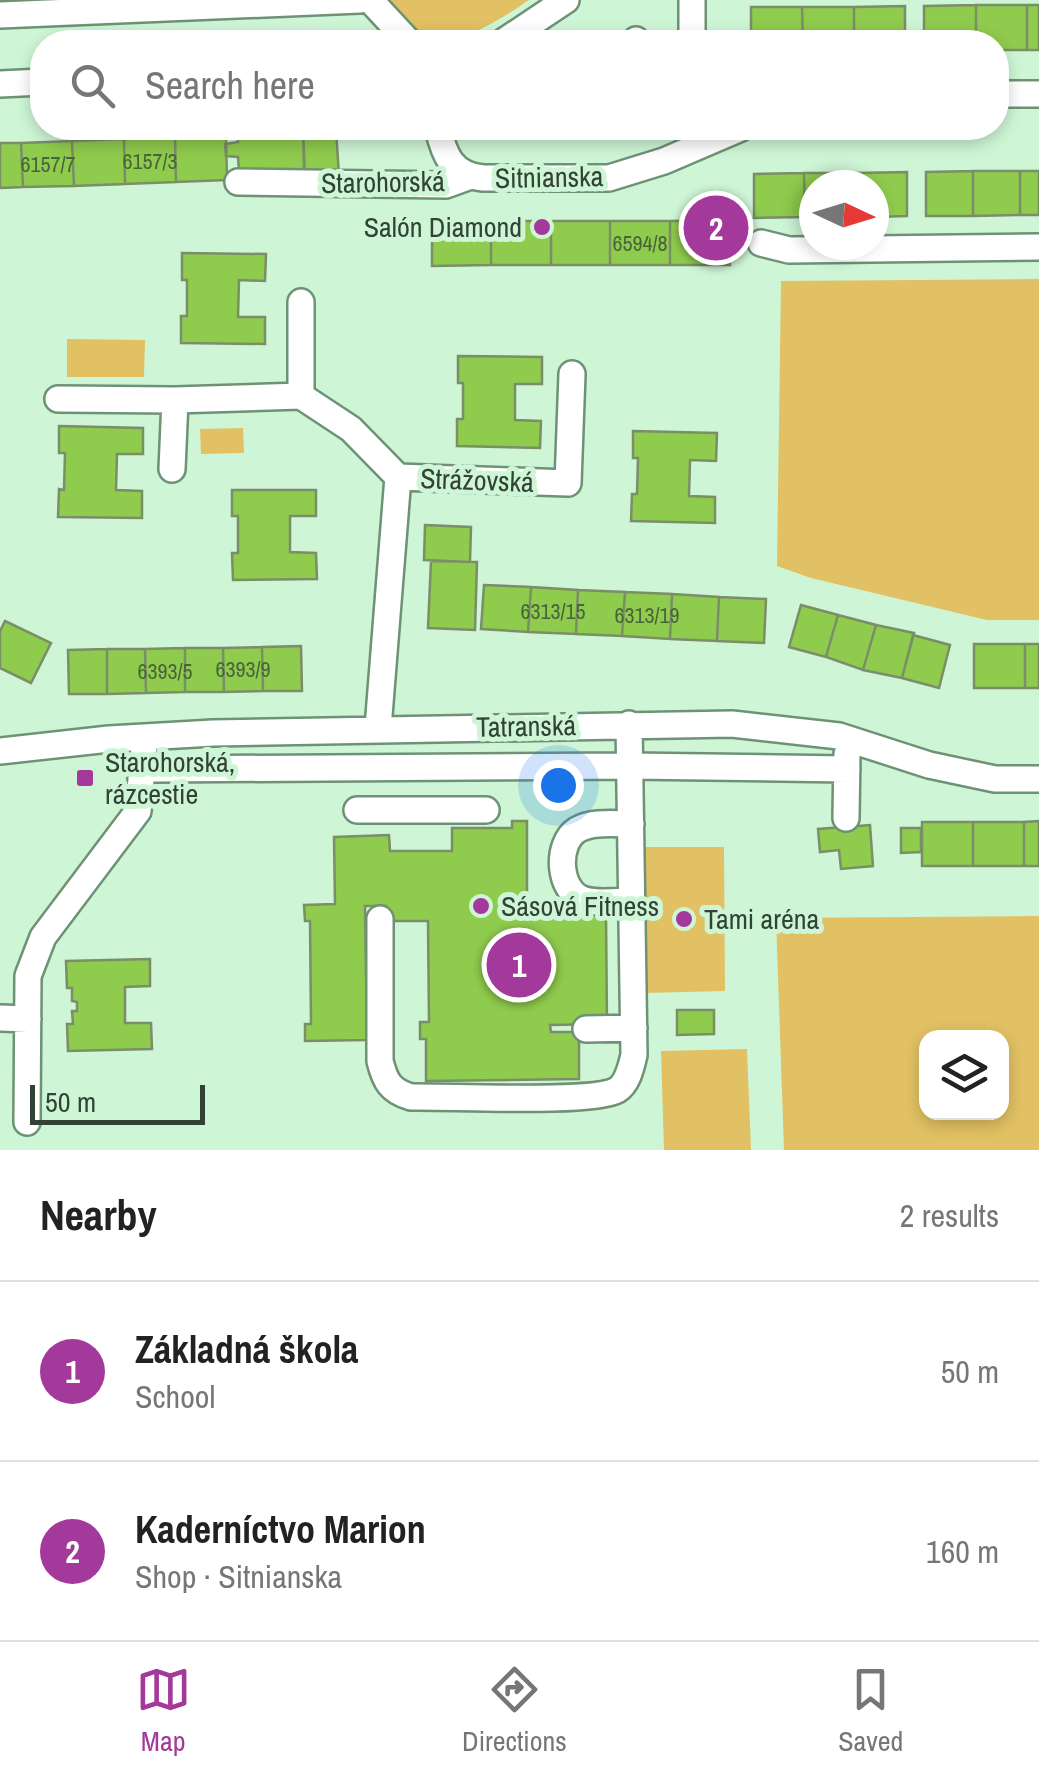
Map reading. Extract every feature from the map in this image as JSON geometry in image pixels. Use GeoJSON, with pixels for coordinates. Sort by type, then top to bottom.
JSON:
{"type":"FeatureCollection","features":[{"type":"Feature","properties":{"kind":"street"},"geometry":{"type":"LineString","coordinates":[[0,15],[360,0]]}},
{"type":"Feature","properties":{"kind":"street"},"geometry":{"type":"LineString","coordinates":[[370,0],[398,30]]}},
{"type":"Feature","properties":{"kind":"street"},"geometry":{"type":"LineString","coordinates":[[521,30],[566,0]]}},
{"type":"Feature","properties":{"kind":"street"},"geometry":{"type":"LineString","coordinates":[[692,1],[692,30]]}},
{"type":"Feature","properties":{"kind":"street"},"geometry":{"type":"LineString","coordinates":[[0,84],[30,83]]}},
{"type":"Feature","properties":{"kind":"street"},"geometry":{"type":"LineString","coordinates":[[1009,94],[1039,94]]}},
{"type":"Feature","properties":{"kind":"street","name":"Starohorská"},"geometry":{"type":"LineString","coordinates":[[443,140],[454,168],[468,176]]}},
{"type":"Feature","properties":{"kind":"street","name":"Sitnianska"},"geometry":{"type":"LineString","coordinates":[[468,176],[609,178],[664,161],[698,140]]}},
{"type":"Feature","properties":{"kind":"street","name":"Starohorská"},"geometry":{"type":"LineString","coordinates":[[238,182],[446,185],[468,176]]}},
{"type":"Feature","properties":{"kind":"street"},"geometry":{"type":"LineString","coordinates":[[761,243],[788,250],[1039,247]]}},
{"type":"Feature","properties":{"kind":"street"},"geometry":{"type":"LineString","coordinates":[[58,398],[301,396],[301,302]]}},
{"type":"Feature","properties":{"kind":"street","name":"Strážovská"},"geometry":{"type":"LineString","coordinates":[[301,396],[351,429],[398,477],[568,483],[572,374]]}},
{"type":"Feature","properties":{"kind":"street"},"geometry":{"type":"LineString","coordinates":[[172,470],[175,400]]}},
{"type":"Feature","properties":{"kind":"street","name":"Strážovská"},"geometry":{"type":"LineString","coordinates":[[378,728],[398,477]]}},
{"type":"Feature","properties":{"kind":"street"},"geometry":{"type":"LineString","coordinates":[[380,920],[380,1061],[385,1082],[400,1094],[602,1094],[619,1089],[629,1075],[634,1055],[629,724]]}},
{"type":"Feature","properties":{"kind":"street","name":"Tatranská"},"geometry":{"type":"LineString","coordinates":[[2,749],[145,737],[378,728],[629,724],[787,728],[848,739],[955,772],[995,779],[1039,779]]}},
{"type":"Feature","properties":{"kind":"street"},"geometry":{"type":"LineString","coordinates":[[432,810],[433,728]]}},
{"type":"Feature","properties":{"kind":"street"},"geometry":{"type":"LineString","coordinates":[[345,729],[345,767]]}},
{"type":"Feature","properties":{"kind":"street"},"geometry":{"type":"LineString","coordinates":[[28,1122],[28,976],[43,937],[138,811],[145,737]]}},
{"type":"Feature","properties":{"kind":"street"},"geometry":{"type":"LineString","coordinates":[[846,818],[848,739]]}},
{"type":"Feature","properties":{"kind":"street"},"geometry":{"type":"LineString","coordinates":[[156,769],[630,766],[847,769]]}},
{"type":"Feature","properties":{"kind":"street"},"geometry":{"type":"LineString","coordinates":[[357,810],[486,810]]}},
{"type":"Feature","properties":{"kind":"street"},"geometry":{"type":"LineString","coordinates":[[631,824],[586,825],[572,833],[564,848],[563,877],[572,894],[586,901],[632,901]]}},
{"type":"Feature","properties":{"kind":"street"},"geometry":{"type":"LineString","coordinates":[[0,1018],[28,1018]]}},
{"type":"Feature","properties":{"kind":"street"},"geometry":{"type":"LineString","coordinates":[[586,1028],[634,1028]]}},
{"type":"Feature","properties":{"kind":"shaded area"},"geometry":{"type":"Polygon","coordinates":[[[388,0],[529,0],[478,30],[415,30],[388,0]]]}},
{"type":"Feature","properties":{"kind":"shaded area"},"geometry":{"type":"Polygon","coordinates":[[[1039,279],[1039,620],[987,620],[811,578],[777,566],[781,281],[1039,279]]]}},
{"type":"Feature","properties":{"kind":"shaded area"},"geometry":{"type":"Polygon","coordinates":[[[67,339],[145,340],[144,377],[67,377],[67,339]]]}},
{"type":"Feature","properties":{"kind":"shaded area"},"geometry":{"type":"Polygon","coordinates":[[[243,428],[244,453],[201,454],[200,429],[243,428]]]}},
{"type":"Feature","properties":{"kind":"shaded area","name":"Tami aréna"},"geometry":{"type":"Polygon","coordinates":[[[643,847],[724,847],[725,991],[645,993],[643,847]]]}},
{"type":"Feature","properties":{"kind":"shaded area"},"geometry":{"type":"Polygon","coordinates":[[[1039,916],[1039,1150],[784,1150],[776,918],[1039,916]]]}},
{"type":"Feature","properties":{"kind":"shaded area"},"geometry":{"type":"Polygon","coordinates":[[[747,1049],[751,1150],[664,1150],[661,1051],[747,1049]]]}},
{"type":"Feature","properties":{"kind":"building"},"geometry":{"type":"Polygon","coordinates":[[[976,5],[976,30],[924,30],[924,6],[976,5]]]}},
{"type":"Feature","properties":{"kind":"building"},"geometry":{"type":"Polygon","coordinates":[[[976,5],[1027,5],[1027,50],[1009,50],[1009,30],[976,30],[976,5]]]}},
{"type":"Feature","properties":{"kind":"building"},"geometry":{"type":"Polygon","coordinates":[[[1027,5],[1039,5],[1039,50],[1027,50],[1027,5]]]}},
{"type":"Feature","properties":{"kind":"building"},"geometry":{"type":"Polygon","coordinates":[[[905,6],[905,30],[854,30],[854,7],[905,6]]]}},
{"type":"Feature","properties":{"kind":"building"},"geometry":{"type":"Polygon","coordinates":[[[751,7],[802,7],[803,30],[751,30],[751,7]]]}},
{"type":"Feature","properties":{"kind":"building"},"geometry":{"type":"Polygon","coordinates":[[[802,7],[854,7],[854,30],[803,30],[802,7]]]}},
{"type":"Feature","properties":{"kind":"building"},"geometry":{"type":"Polygon","coordinates":[[[124,140],[175,140],[176,182],[125,184],[124,140]]]}},
{"type":"Feature","properties":{"kind":"building"},"geometry":{"type":"Polygon","coordinates":[[[124,140],[125,184],[74,186],[72,141],[124,140]]]}},
{"type":"Feature","properties":{"kind":"building"},"geometry":{"type":"Polygon","coordinates":[[[175,140],[226,140],[227,180],[176,182],[175,140]]]}},
{"type":"Feature","properties":{"kind":"building"},"geometry":{"type":"Polygon","coordinates":[[[303,140],[304,170],[239,172],[238,157],[226,156],[225,144],[303,140]]]}},
{"type":"Feature","properties":{"kind":"building"},"geometry":{"type":"Polygon","coordinates":[[[303,140],[337,140],[339,176],[305,177],[303,140]]]}},
{"type":"Feature","properties":{"kind":"building"},"geometry":{"type":"Polygon","coordinates":[[[72,141],[74,186],[23,187],[21,143],[72,141]]]}},
{"type":"Feature","properties":{"kind":"building"},"geometry":{"type":"Polygon","coordinates":[[[0,143],[21,143],[23,187],[0,188],[0,143]]]}},
{"type":"Feature","properties":{"kind":"building"},"geometry":{"type":"Polygon","coordinates":[[[973,171],[973,216],[926,216],[926,172],[973,171]]]}},
{"type":"Feature","properties":{"kind":"building"},"geometry":{"type":"Polygon","coordinates":[[[973,171],[1020,171],[1020,215],[973,216],[973,171]]]}},
{"type":"Feature","properties":{"kind":"building"},"geometry":{"type":"Polygon","coordinates":[[[1020,171],[1039,171],[1039,215],[1020,215],[1020,171]]]}},
{"type":"Feature","properties":{"kind":"building"},"geometry":{"type":"Polygon","coordinates":[[[889,172],[907,172],[907,216],[889,217],[889,172]]]}},
{"type":"Feature","properties":{"kind":"building"},"geometry":{"type":"Polygon","coordinates":[[[799,173],[799,217],[754,218],[754,174],[799,173]]]}},
{"type":"Feature","properties":{"kind":"building"},"geometry":{"type":"Polygon","coordinates":[[[729,220],[730,265],[670,265],[670,221],[729,220]]]}},
{"type":"Feature","properties":{"kind":"building"},"geometry":{"type":"Polygon","coordinates":[[[432,221],[491,221],[491,265],[432,266],[432,221]]]}},
{"type":"Feature","properties":{"kind":"building"},"geometry":{"type":"Polygon","coordinates":[[[491,221],[551,221],[551,265],[491,265],[491,221]]]}},
{"type":"Feature","properties":{"kind":"building"},"geometry":{"type":"Polygon","coordinates":[[[551,221],[610,221],[610,265],[551,265],[551,221]]]}},
{"type":"Feature","properties":{"kind":"building"},"geometry":{"type":"Polygon","coordinates":[[[610,221],[670,221],[670,265],[610,265],[610,221]]]}},
{"type":"Feature","properties":{"kind":"building"},"geometry":{"type":"Polygon","coordinates":[[[182,253],[266,254],[265,281],[239,280],[238,317],[265,317],[265,344],[181,343],[181,316],[187,316],[182,253]]]}},
{"type":"Feature","properties":{"kind":"building"},"geometry":{"type":"Polygon","coordinates":[[[458,356],[542,357],[542,384],[515,384],[515,420],[541,421],[540,448],[457,446],[457,419],[463,419],[458,356]]]}},
{"type":"Feature","properties":{"kind":"building"},"geometry":{"type":"Polygon","coordinates":[[[59,426],[143,428],[143,454],[117,454],[116,490],[142,491],[142,518],[58,517],[59,489],[64,490],[65,453],[59,453],[59,426]]]}},
{"type":"Feature","properties":{"kind":"building"},"geometry":{"type":"Polygon","coordinates":[[[633,431],[717,433],[716,461],[690,460],[689,496],[715,497],[715,523],[631,521],[638,458],[633,458],[633,431]]]}},
{"type":"Feature","properties":{"kind":"building"},"geometry":{"type":"Polygon","coordinates":[[[232,490],[316,490],[316,516],[290,516],[290,552],[316,553],[317,579],[233,580],[232,553],[238,553],[238,516],[232,516],[232,490]]]}},
{"type":"Feature","properties":{"kind":"building"},"geometry":{"type":"Polygon","coordinates":[[[425,525],[471,527],[470,562],[424,560],[425,525]]]}},
{"type":"Feature","properties":{"kind":"building"},"geometry":{"type":"Polygon","coordinates":[[[431,561],[477,562],[475,630],[428,628],[431,561]]]}},
{"type":"Feature","properties":{"kind":"building"},"geometry":{"type":"Polygon","coordinates":[[[484,585],[531,587],[528,632],[481,629],[484,585]]]}},
{"type":"Feature","properties":{"kind":"building"},"geometry":{"type":"Polygon","coordinates":[[[531,587],[578,590],[576,634],[528,632],[531,587]]]}},
{"type":"Feature","properties":{"kind":"building"},"geometry":{"type":"Polygon","coordinates":[[[578,590],[625,592],[622,636],[576,634],[578,590]]]}},
{"type":"Feature","properties":{"kind":"building"},"geometry":{"type":"Polygon","coordinates":[[[625,592],[672,594],[670,639],[622,636],[625,592]]]}},
{"type":"Feature","properties":{"kind":"building"},"geometry":{"type":"Polygon","coordinates":[[[672,594],[719,597],[717,641],[670,639],[672,594]]]}},
{"type":"Feature","properties":{"kind":"building"},"geometry":{"type":"Polygon","coordinates":[[[719,597],[766,599],[764,643],[717,641],[719,597]]]}},
{"type":"Feature","properties":{"kind":"building"},"geometry":{"type":"Polygon","coordinates":[[[801,605],[838,615],[826,657],[789,647],[801,605]]]}},
{"type":"Feature","properties":{"kind":"building"},"geometry":{"type":"Polygon","coordinates":[[[838,615],[876,625],[863,670],[826,657],[838,615]]]}},
{"type":"Feature","properties":{"kind":"building"},"geometry":{"type":"Polygon","coordinates":[[[5,621],[51,643],[31,683],[0,668],[0,631],[5,621]]]}},
{"type":"Feature","properties":{"kind":"building"},"geometry":{"type":"Polygon","coordinates":[[[876,625],[914,633],[902,678],[863,670],[876,625]]]}},
{"type":"Feature","properties":{"kind":"building"},"geometry":{"type":"Polygon","coordinates":[[[913,635],[950,645],[939,688],[902,678],[913,635]]]}},
{"type":"Feature","properties":{"kind":"building"},"geometry":{"type":"Polygon","coordinates":[[[974,644],[1025,644],[1025,688],[974,688],[974,644]]]}},
{"type":"Feature","properties":{"kind":"building"},"geometry":{"type":"Polygon","coordinates":[[[1025,644],[1039,644],[1039,688],[1025,688],[1025,644]]]}},
{"type":"Feature","properties":{"kind":"building"},"geometry":{"type":"Polygon","coordinates":[[[301,646],[302,691],[263,691],[262,647],[301,646]]]}},
{"type":"Feature","properties":{"kind":"building"},"geometry":{"type":"Polygon","coordinates":[[[262,647],[263,691],[224,692],[223,648],[262,647]]]}},
{"type":"Feature","properties":{"kind":"building"},"geometry":{"type":"Polygon","coordinates":[[[185,648],[223,648],[224,692],[185,692],[185,648]]]}},
{"type":"Feature","properties":{"kind":"building"},"geometry":{"type":"Polygon","coordinates":[[[185,648],[185,692],[146,693],[145,649],[185,648]]]}},
{"type":"Feature","properties":{"kind":"building"},"geometry":{"type":"Polygon","coordinates":[[[107,649],[107,694],[69,694],[68,650],[107,649]]]}},
{"type":"Feature","properties":{"kind":"building"},"geometry":{"type":"Polygon","coordinates":[[[107,649],[145,649],[146,693],[107,694],[107,649]]]}},
{"type":"Feature","properties":{"kind":"building"},"geometry":{"type":"Polygon","coordinates":[[[512,821],[527,821],[527,914],[606,914],[607,1024],[550,1025],[551,1032],[579,1032],[579,1079],[426,1081],[426,1039],[420,1039],[420,1022],[429,1022],[428,921],[386,921],[386,906],[365,906],[367,1040],[305,1041],[305,1024],[311,1024],[310,921],[305,921],[304,905],[335,904],[334,837],[389,835],[390,851],[452,851],[452,828],[512,828],[512,821]]]}},
{"type":"Feature","properties":{"kind":"building"},"geometry":{"type":"Polygon","coordinates":[[[1039,821],[1039,866],[1024,866],[1024,822],[1039,821]]]}},
{"type":"Feature","properties":{"kind":"building"},"geometry":{"type":"Polygon","coordinates":[[[922,822],[973,822],[973,866],[922,866],[922,822]]]}},
{"type":"Feature","properties":{"kind":"building"},"geometry":{"type":"Polygon","coordinates":[[[973,822],[1024,822],[1024,866],[973,866],[973,822]]]}},
{"type":"Feature","properties":{"kind":"building"},"geometry":{"type":"Polygon","coordinates":[[[870,825],[873,866],[841,869],[839,850],[820,852],[818,829],[870,825]]]}},
{"type":"Feature","properties":{"kind":"building"},"geometry":{"type":"Polygon","coordinates":[[[901,828],[921,828],[921,852],[901,853],[901,828]]]}},
{"type":"Feature","properties":{"kind":"building"},"geometry":{"type":"Polygon","coordinates":[[[150,959],[150,986],[125,987],[125,1023],[151,1023],[152,1049],[68,1051],[67,1024],[73,1024],[72,1011],[77,1011],[77,1002],[72,1001],[72,988],[67,988],[66,961],[150,959]]]}},
{"type":"Feature","properties":{"kind":"building"},"geometry":{"type":"Polygon","coordinates":[[[677,1010],[714,1010],[714,1034],[677,1035],[677,1010]]]}},
{"type":"Feature","properties":{"kind":"place","name":"Salón Diamond"},"geometry":{"type":"Point","coordinates":[542,227]}},
{"type":"Feature","properties":{"kind":"place","name":"Kaderníctvo Marion"},"geometry":{"type":"Point","coordinates":[716,228]}},
{"type":"Feature","properties":{"kind":"place","name":"Starohorská, rázcestie"},"geometry":{"type":"Point","coordinates":[85,778]}},
{"type":"Feature","properties":{"kind":"place","name":"Sásová Fitness"},"geometry":{"type":"Point","coordinates":[481,906]}},
{"type":"Feature","properties":{"kind":"place","name":"Tami aréna"},"geometry":{"type":"Point","coordinates":[684,919]}},
{"type":"Feature","properties":{"kind":"place","name":"Základná škola"},"geometry":{"type":"Point","coordinates":[519,965]}}]}
